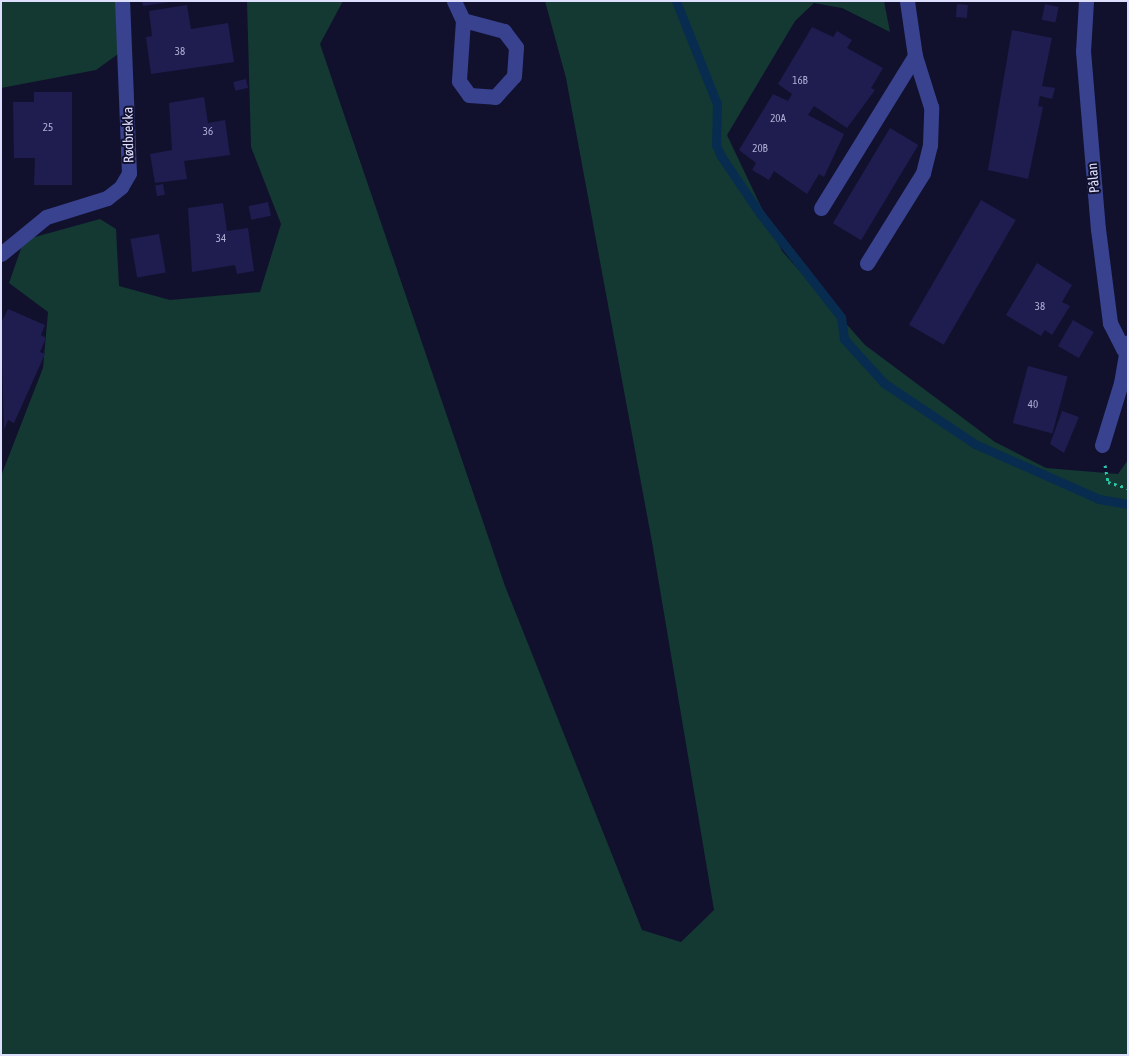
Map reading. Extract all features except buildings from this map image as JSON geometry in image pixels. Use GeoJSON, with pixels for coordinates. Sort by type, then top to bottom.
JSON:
{"type":"FeatureCollection","features":[{"type":"Feature","properties":{"kind":"street","name":"Rødbrekka"},"geometry":{"type":"LineString","coordinates":[[1,254],[46,217],[107,198],[121,187],[129,173],[122,1]]}},
{"type":"Feature","properties":{"kind":"street"},"geometry":{"type":"LineString","coordinates":[[454,1],[463,20],[459,82],[469,96],[495,97],[514,76],[516,47],[504,32],[463,20]]}},
{"type":"Feature","properties":{"kind":"street"},"geometry":{"type":"LineString","coordinates":[[867,263],[923,173],[930,145],[931,107],[915,56],[907,1]]}},
{"type":"Feature","properties":{"kind":"street","name":"Pålan"},"geometry":{"type":"LineString","coordinates":[[1086,1],[1084,51],[1098,230],[1110,323],[1126,346]]}},
{"type":"Feature","properties":{"kind":"street"},"geometry":{"type":"LineString","coordinates":[[821,208],[915,56]]}},
{"type":"Feature","properties":{"kind":"street"},"geometry":{"type":"LineString","coordinates":[[1102,445],[1121,383],[1126,346]]}},
{"type":"Feature","properties":{"kind":"path"},"geometry":{"type":"LineString","coordinates":[[1102,445],[1108,482],[1128,488]]}},
{"type":"Feature","properties":{"kind":"green space"},"geometry":{"type":"Polygon","coordinates":[[[1,1],[124,1],[118,54],[96,70],[1,88],[1,1]]]}},
{"type":"Feature","properties":{"kind":"green space"},"geometry":{"type":"Polygon","coordinates":[[[247,1],[343,1],[320,44],[505,586],[642,930],[681,942],[714,910],[652,542],[566,78],[545,1],[884,1],[890,32],[842,8],[814,3],[795,21],[727,135],[782,251],[865,345],[995,442],[1046,468],[1118,474],[1128,460],[1128,1055],[1,1055],[1,476],[43,368],[48,312],[9,283],[24,240],[100,219],[116,229],[119,286],[170,300],[260,292],[281,224],[251,147],[247,1]]]}},
{"type":"Feature","properties":{"kind":"waterway"},"geometry":{"type":"LineString","coordinates":[[676,1],[717,104],[716,145],[721,156],[761,215],[841,317],[844,339],[884,383],[975,444],[1099,499],[1128,504]]}}]}
